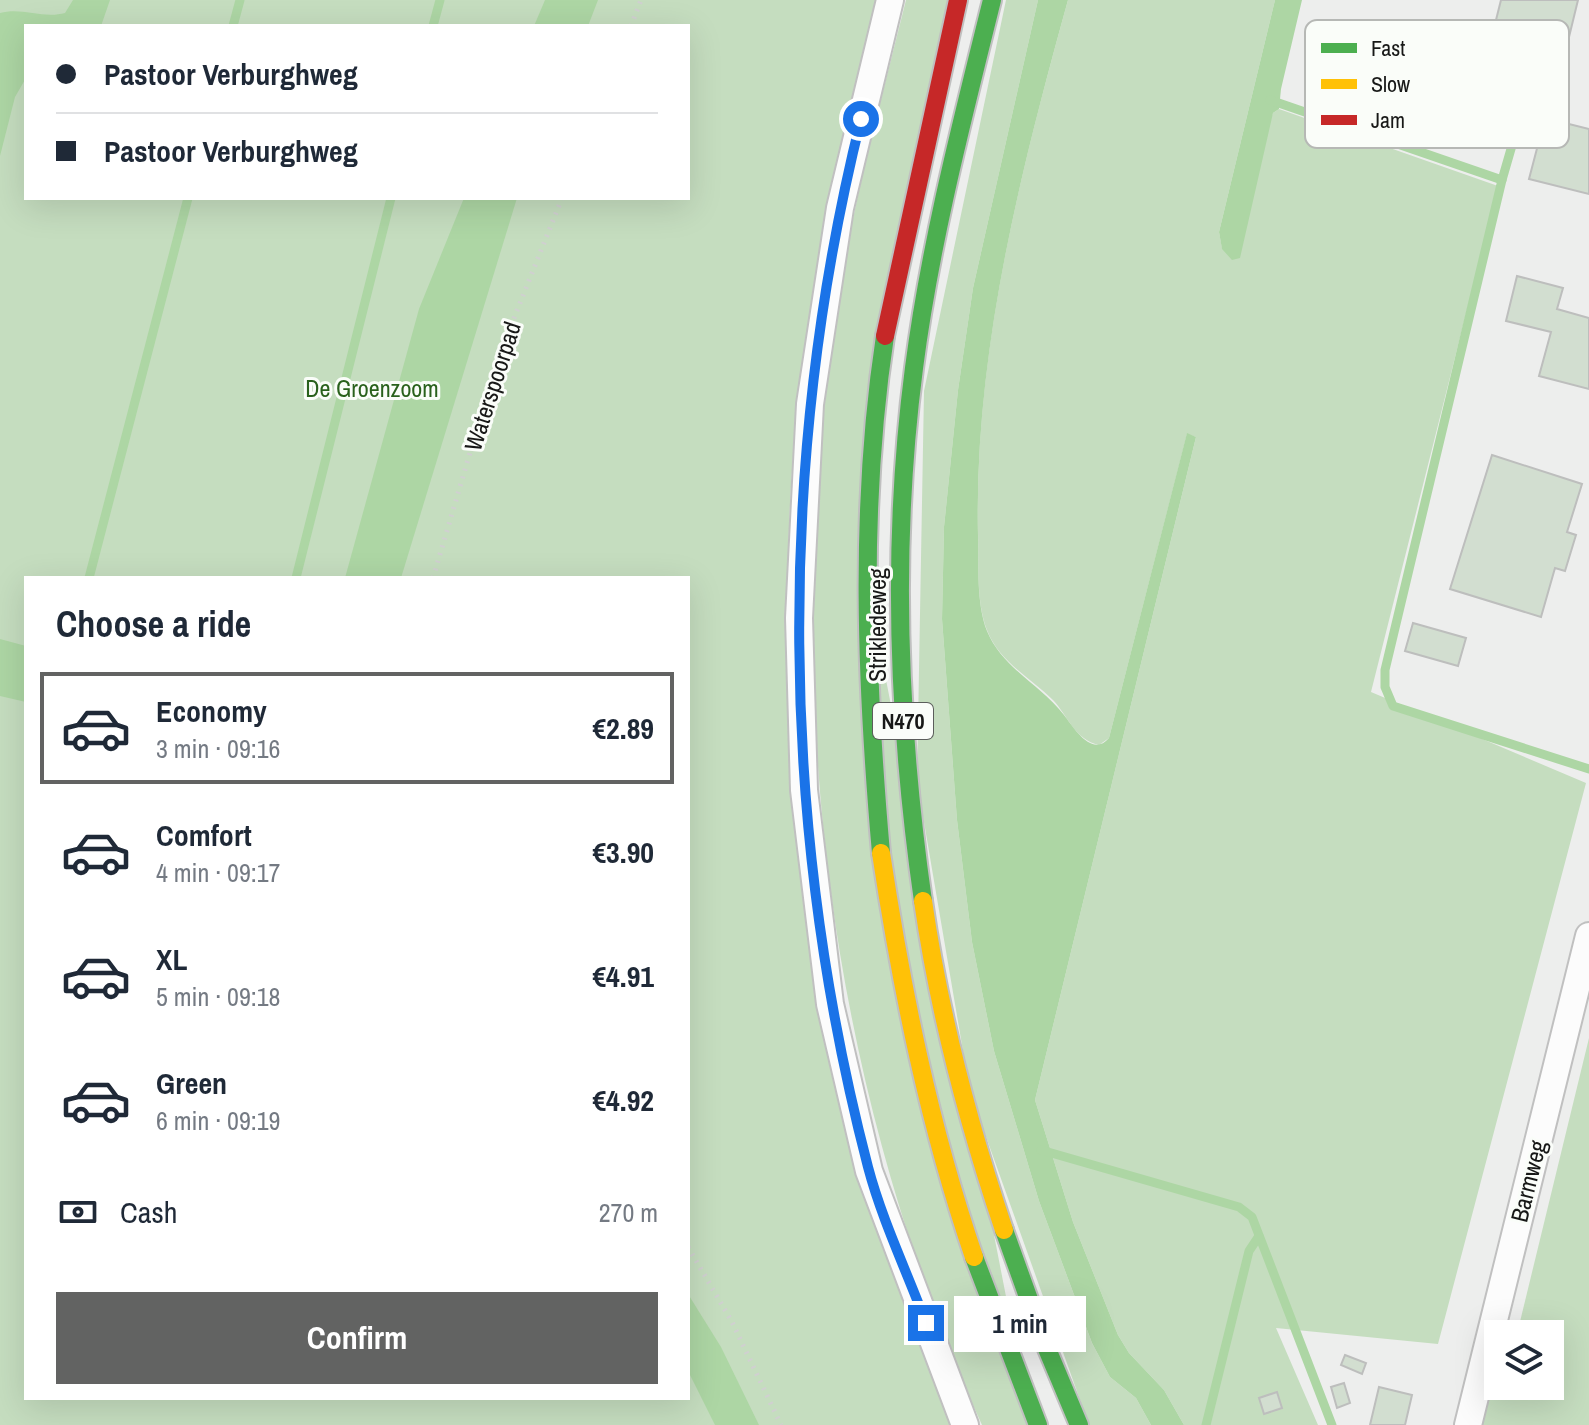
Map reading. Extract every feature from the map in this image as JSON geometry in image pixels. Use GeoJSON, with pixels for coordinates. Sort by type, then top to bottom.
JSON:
{"type":"FeatureCollection","features":[{"type":"Feature","properties":{"kind":"main road","name":"Strikledeweg"},"geometry":{"type":"LineString","coordinates":[[958,0],[886,329],[874,440],[867,553],[867,678],[877,834],[899,986],[928,1106],[981,1282],[1038,1425]]}},
{"type":"Feature","properties":{"kind":"main road","name":"Strikledeweg"},"geometry":{"type":"LineString","coordinates":[[992,0],[939,226],[919,333],[907,442],[901,550],[900,685],[912,837],[934,979],[962,1097],[1012,1258],[1079,1425]]}},
{"type":"Feature","properties":{"kind":"street"},"geometry":{"type":"LineString","coordinates":[[890,0],[840,208],[810,404],[799,618],[804,790],[830,1004],[869,1171],[965,1425]]}},
{"type":"Feature","properties":{"kind":"street","name":"Barmweg"},"geometry":{"type":"LineString","coordinates":[[1468,1425],[1589,936]]}},
{"type":"Feature","properties":{"kind":"path"},"geometry":{"type":"LineString","coordinates":[[632,24],[641,0]]}},
{"type":"Feature","properties":{"kind":"path","name":"Waterspoorpad"},"geometry":{"type":"LineString","coordinates":[[434,576],[498,358],[561,200]]}},
{"type":"Feature","properties":{"kind":"path"},"geometry":{"type":"LineString","coordinates":[[690,1250],[732,1322],[781,1425]]}},
{"type":"Feature","properties":{"kind":"green space","name":"De Groenzoom"},"geometry":{"type":"Polygon","coordinates":[[[0,0],[879,0],[825,234],[801,375],[792,466],[788,558],[791,740],[880,1232],[953,1425],[0,1425],[0,0]]]}},
{"type":"Feature","properties":{"kind":"green space"},"geometry":{"type":"Polygon","coordinates":[[[906,0],[952,0],[860,546],[1031,1425],[982,1425],[928,1291],[884,1154],[851,1013],[828,870],[816,725],[813,581],[821,436],[845,256],[906,0]]]}},
{"type":"Feature","properties":{"kind":"green space"},"geometry":{"type":"Polygon","coordinates":[[[1006,0],[1038,0],[973,288],[958,390],[944,527],[942,619],[957,820],[972,942],[994,1051],[1039,1201],[1092,1343],[1110,1377],[1136,1398],[1151,1425],[1089,1425],[970,1092],[917,781],[924,391],[1006,0]]]}},
{"type":"Feature","properties":{"kind":"green space"},"geometry":{"type":"Polygon","coordinates":[[[1068,0],[1275,0],[1219,232],[1222,248],[1273,113],[1279,109],[1305,118],[1305,148],[1390,148],[1498,186],[1371,692],[1586,783],[1438,1344],[1276,1328],[1318,1425],[1184,1425],[1164,1390],[1129,1353],[1118,1335],[1073,1222],[1035,1100],[1196,437],[1187,434],[1109,738],[1099,745],[1078,733],[1053,700],[999,651],[987,630],[981,607],[978,534],[984,398],[1004,264],[1033,131],[1068,0]]]}},
{"type":"Feature","properties":{"kind":"green space"},"geometry":{"type":"Polygon","coordinates":[[[1589,1038],[1589,1425],[1477,1425],[1484,1395],[1484,1400],[1564,1400],[1564,1320],[1520,1320],[1589,1038]]]}},
{"type":"Feature","properties":{"kind":"shaded area"},"geometry":{"type":"Polygon","coordinates":[[[73,0],[110,0],[102,24],[24,24],[24,81],[15,97],[0,156],[0,13],[65,13],[73,0]]]}},
{"type":"Feature","properties":{"kind":"shaded area"},"geometry":{"type":"Polygon","coordinates":[[[545,0],[598,0],[589,24],[535,24],[545,0]]]}},
{"type":"Feature","properties":{"kind":"shaded area"},"geometry":{"type":"Polygon","coordinates":[[[1038,0],[1068,0],[1017,198],[992,332],[979,467],[980,596],[987,631],[1002,656],[1055,704],[1084,739],[1096,745],[1103,743],[1109,738],[1187,433],[1196,437],[1035,1100],[1073,1222],[1118,1335],[1129,1353],[1164,1390],[1184,1425],[1151,1425],[1136,1398],[1110,1377],[1092,1343],[1039,1201],[994,1051],[972,942],[957,820],[942,619],[944,527],[958,390],[973,288],[1038,0]]]}},
{"type":"Feature","properties":{"kind":"shaded area"},"geometry":{"type":"Polygon","coordinates":[[[1275,0],[1302,0],[1279,109],[1273,113],[1240,258],[1232,260],[1222,249],[1219,232],[1275,0]]]}},
{"type":"Feature","properties":{"kind":"shaded area"},"geometry":{"type":"Polygon","coordinates":[[[463,200],[516,200],[402,576],[346,576],[419,309],[463,200]]]}},
{"type":"Feature","properties":{"kind":"shaded area"},"geometry":{"type":"Polygon","coordinates":[[[0,639],[24,645],[24,702],[0,696],[0,639]]]}},
{"type":"Feature","properties":{"kind":"shaded area"},"geometry":{"type":"Polygon","coordinates":[[[690,1297],[721,1347],[759,1425],[715,1425],[690,1375],[690,1297]]]}},
{"type":"Feature","properties":{"kind":"building"},"geometry":{"type":"Polygon","coordinates":[[[1501,0],[1578,0],[1569,37],[1569,20],[1496,20],[1501,0]]]}},
{"type":"Feature","properties":{"kind":"building"},"geometry":{"type":"Polygon","coordinates":[[[1569,124],[1589,129],[1589,194],[1529,179],[1537,148],[1569,148],[1569,124]]]}},
{"type":"Feature","properties":{"kind":"building"},"geometry":{"type":"Polygon","coordinates":[[[1517,276],[1563,288],[1557,309],[1589,318],[1589,389],[1539,376],[1551,332],[1506,321],[1517,276]]]}},
{"type":"Feature","properties":{"kind":"building"},"geometry":{"type":"Polygon","coordinates":[[[1492,455],[1582,484],[1567,532],[1576,535],[1565,571],[1555,568],[1541,617],[1450,589],[1492,455]]]}},
{"type":"Feature","properties":{"kind":"building"},"geometry":{"type":"Polygon","coordinates":[[[1413,623],[1466,638],[1458,666],[1405,651],[1413,623]]]}},
{"type":"Feature","properties":{"kind":"building"},"geometry":{"type":"Polygon","coordinates":[[[1345,1355],[1366,1363],[1362,1374],[1341,1365],[1345,1355]]]}},
{"type":"Feature","properties":{"kind":"building"},"geometry":{"type":"Polygon","coordinates":[[[1344,1383],[1350,1403],[1337,1408],[1331,1387],[1344,1383]]]}},
{"type":"Feature","properties":{"kind":"building"},"geometry":{"type":"Polygon","coordinates":[[[1379,1387],[1412,1395],[1405,1425],[1370,1425],[1379,1387]]]}},
{"type":"Feature","properties":{"kind":"building"},"geometry":{"type":"Polygon","coordinates":[[[1277,1392],[1282,1408],[1264,1414],[1259,1398],[1277,1392]]]}},
{"type":"Feature","properties":{"kind":"waterway"},"geometry":{"type":"LineString","coordinates":[[234,24],[240,0]]}},
{"type":"Feature","properties":{"kind":"waterway"},"geometry":{"type":"LineString","coordinates":[[434,24],[440,0]]}},
{"type":"Feature","properties":{"kind":"waterway"},"geometry":{"type":"LineString","coordinates":[[1270,100],[1305,112]]}},
{"type":"Feature","properties":{"kind":"waterway"},"geometry":{"type":"LineString","coordinates":[[1409,148],[1502,180],[1511,148]]}},
{"type":"Feature","properties":{"kind":"waterway"},"geometry":{"type":"LineString","coordinates":[[1502,180],[1385,670],[1385,687],[1393,706],[1589,769]]}},
{"type":"Feature","properties":{"kind":"waterway"},"geometry":{"type":"LineString","coordinates":[[90,576],[187,200]]}},
{"type":"Feature","properties":{"kind":"waterway"},"geometry":{"type":"LineString","coordinates":[[296,576],[390,200]]}},
{"type":"Feature","properties":{"kind":"waterway"},"geometry":{"type":"LineString","coordinates":[[1041,1150],[1239,1207],[1252,1217],[1332,1425]]}},
{"type":"Feature","properties":{"kind":"waterway"},"geometry":{"type":"LineString","coordinates":[[1206,1425],[1249,1251],[1259,1236]]}},
{"type":"Feature","properties":{"kind":"traffic: fast"},"geometry":{"type":"LineString","coordinates":[[923,901],[908,769],[900,635],[902,501],[907,434],[929,275],[992,0]]}},
{"type":"Feature","properties":{"kind":"traffic: fast"},"geometry":{"type":"LineString","coordinates":[[881,853],[869,659],[868,530],[871,465],[885,336]]}},
{"type":"Feature","properties":{"kind":"traffic: fast"},"geometry":{"type":"LineString","coordinates":[[1004,1230],[1045,1344],[1079,1425]]}},
{"type":"Feature","properties":{"kind":"traffic: fast"},"geometry":{"type":"LineString","coordinates":[[974,1257],[1038,1425]]}},
{"type":"Feature","properties":{"kind":"traffic: slow"},"geometry":{"type":"LineString","coordinates":[[881,853],[918,1057],[943,1158],[974,1257]]}},
{"type":"Feature","properties":{"kind":"traffic: slow"},"geometry":{"type":"LineString","coordinates":[[923,901],[937,984],[956,1067],[1004,1230]]}},
{"type":"Feature","properties":{"kind":"traffic: jam"},"geometry":{"type":"LineString","coordinates":[[885,336],[958,0]]}},
{"type":"Feature","properties":{"kind":"route"},"geometry":{"type":"LineString","coordinates":[[861,119],[840,208],[810,404],[799,618],[804,790],[830,1004],[869,1171],[926,1323]]}}]}
